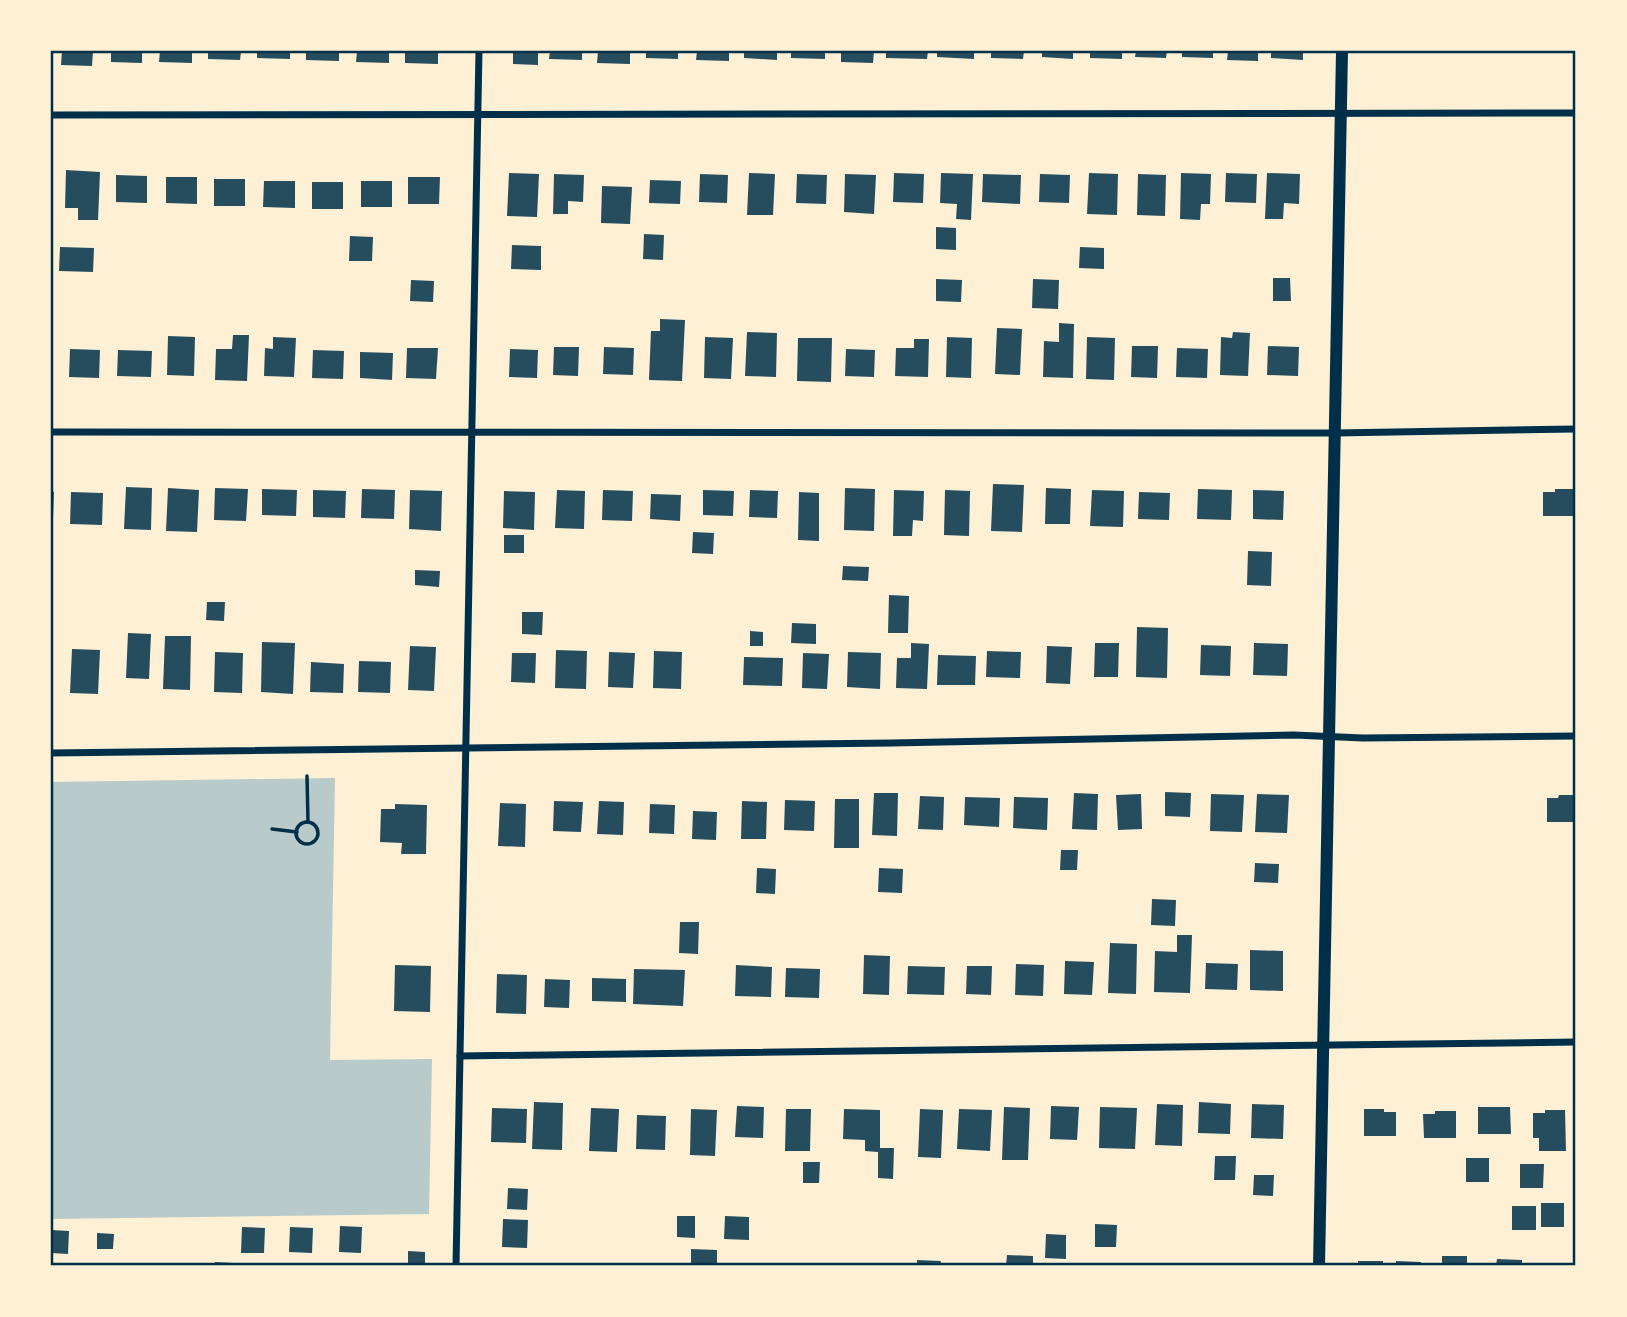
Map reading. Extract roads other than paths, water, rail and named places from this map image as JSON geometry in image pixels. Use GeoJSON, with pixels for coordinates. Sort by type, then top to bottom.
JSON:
{"type":"FeatureCollection","features":[{"type":"Feature","properties":{"kind":"street"},"geometry":{"type":"LineString","coordinates":[[456,1266],[479,51]]}},
{"type":"Feature","properties":{"kind":"street"},"geometry":{"type":"LineString","coordinates":[[1320,1266],[1342,51]]}},
{"type":"Feature","properties":{"kind":"street"},"geometry":{"type":"LineString","coordinates":[[51,115],[1576,113]]}},
{"type":"Feature","properties":{"kind":"street"},"geometry":{"type":"LineString","coordinates":[[51,432],[1335,433],[1576,429]]}},
{"type":"Feature","properties":{"kind":"street"},"geometry":{"type":"LineString","coordinates":[[51,753],[892,743],[1294,735],[1376,738],[1576,736]]}},
{"type":"Feature","properties":{"kind":"street"},"geometry":{"type":"LineString","coordinates":[[460,1056],[1576,1042]]}}]}
